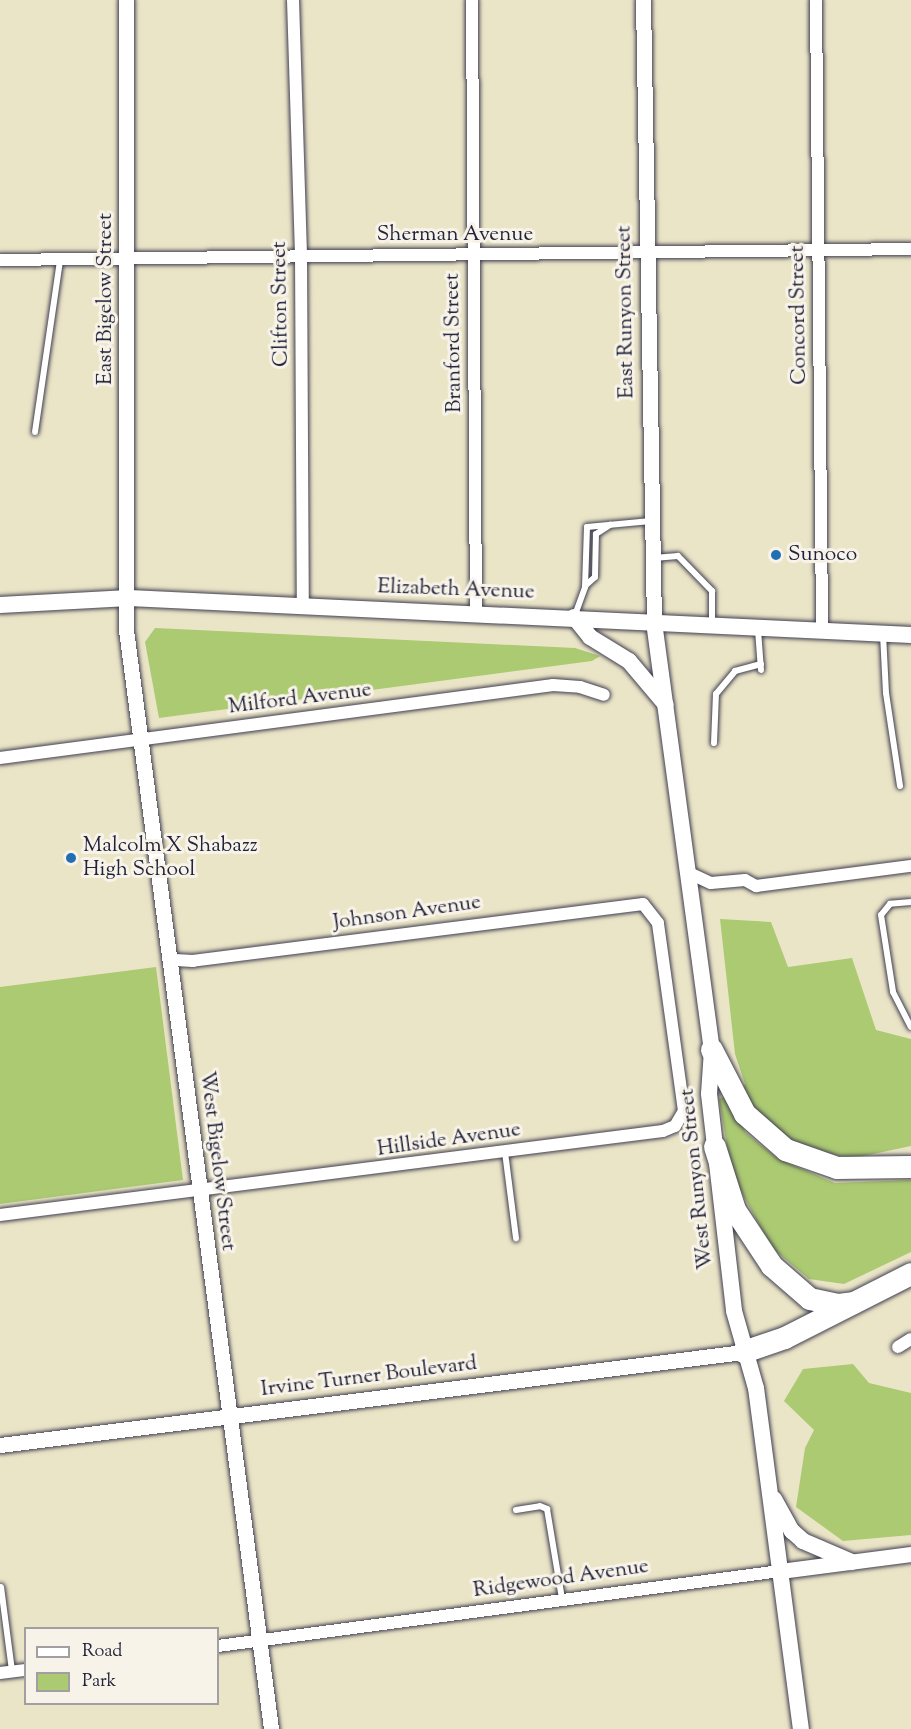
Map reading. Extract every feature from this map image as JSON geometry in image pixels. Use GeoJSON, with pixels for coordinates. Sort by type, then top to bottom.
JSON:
{"type":"FeatureCollection","features":[{"type":"Feature","properties":{"kind":"highway"},"geometry":{"type":"LineString","coordinates":[[712,1050],[745,1114],[786,1150],[837,1168],[904,1164]]}},
{"type":"Feature","properties":{"kind":"highway"},"geometry":{"type":"LineString","coordinates":[[715,1147],[735,1210],[771,1266],[810,1299],[839,1305],[853,1303]]}},
{"type":"Feature","properties":{"kind":"highway"},"geometry":{"type":"LineString","coordinates":[[744,1352],[785,1338],[911,1274]]}},
{"type":"Feature","properties":{"kind":"main road","name":"Elizabeth Avenue"},"geometry":{"type":"LineString","coordinates":[[0,604],[129,598],[574,617],[911,635]]}},
{"type":"Feature","properties":{"kind":"main road"},"geometry":{"type":"LineString","coordinates":[[574,617],[590,637],[629,661],[666,706]]}},
{"type":"Feature","properties":{"kind":"main road","name":"West Runyon Street"},"geometry":{"type":"LineString","coordinates":[[654,622],[712,1050],[708,1082],[734,1311],[756,1388],[801,1729]]}},
{"type":"Feature","properties":{"kind":"main road"},"geometry":{"type":"LineString","coordinates":[[770,1493],[792,1531],[803,1541],[852,1562]]}},
{"type":"Feature","properties":{"kind":"street","name":"East Bigelow Street"},"geometry":{"type":"LineString","coordinates":[[126,0],[129,598]]}},
{"type":"Feature","properties":{"kind":"street","name":"Clifton Street"},"geometry":{"type":"LineString","coordinates":[[293,0],[301,255],[303,607]]}},
{"type":"Feature","properties":{"kind":"street","name":"Branford Street"},"geometry":{"type":"LineString","coordinates":[[472,0],[476,613]]}},
{"type":"Feature","properties":{"kind":"street","name":"East Runyon Street"},"geometry":{"type":"LineString","coordinates":[[643,0],[645,253],[654,622]]}},
{"type":"Feature","properties":{"kind":"street","name":"Concord Street"},"geometry":{"type":"LineString","coordinates":[[816,0],[822,630]]}},
{"type":"Feature","properties":{"kind":"street","name":"Sherman Avenue"},"geometry":{"type":"LineString","coordinates":[[0,260],[911,249]]}},
{"type":"Feature","properties":{"kind":"street","name":"West Bigelow Street"},"geometry":{"type":"LineString","coordinates":[[129,598],[126,630],[271,1729]]}},
{"type":"Feature","properties":{"kind":"street","name":"Milford Avenue"},"geometry":{"type":"LineString","coordinates":[[0,758],[553,686],[580,687],[604,694]]}},
{"type":"Feature","properties":{"kind":"street"},"geometry":{"type":"LineString","coordinates":[[687,872],[711,883],[745,880],[756,886],[911,866]]}},
{"type":"Feature","properties":{"kind":"street","name":"Johnson Avenue"},"geometry":{"type":"LineString","coordinates":[[171,960],[193,961],[633,903],[647,906]]}},
{"type":"Feature","properties":{"kind":"street","name":"Hillside Avenue"},"geometry":{"type":"LineString","coordinates":[[0,1215],[199,1193],[663,1131],[680,1121],[684,1104],[658,923],[647,906]]}},
{"type":"Feature","properties":{"kind":"street"},"geometry":{"type":"LineString","coordinates":[[898,1347],[911,1339]]}},
{"type":"Feature","properties":{"kind":"street","name":"Irvine Turner Boulevard"},"geometry":{"type":"LineString","coordinates":[[0,1446],[744,1352]]}},
{"type":"Feature","properties":{"kind":"street","name":"Ridgewood Avenue"},"geometry":{"type":"LineString","coordinates":[[219,1646],[911,1554]]}},
{"type":"Feature","properties":{"kind":"street"},"geometry":{"type":"LineString","coordinates":[[6,1672],[24,1670]]}},
{"type":"Feature","properties":{"kind":"lane"},"geometry":{"type":"LineString","coordinates":[[35,432],[60,260]]}},
{"type":"Feature","properties":{"kind":"lane"},"geometry":{"type":"LineString","coordinates":[[574,617],[585,586],[587,527],[651,521]]}},
{"type":"Feature","properties":{"kind":"lane"},"geometry":{"type":"LineString","coordinates":[[585,586],[595,577],[596,534],[603,527],[619,523]]}},
{"type":"Feature","properties":{"kind":"lane"},"geometry":{"type":"LineString","coordinates":[[652,558],[678,555],[712,591],[712,624]]}},
{"type":"Feature","properties":{"kind":"lane"},"geometry":{"type":"LineString","coordinates":[[714,743],[716,693],[735,671],[761,667],[757,627]]}},
{"type":"Feature","properties":{"kind":"lane"},"geometry":{"type":"LineString","coordinates":[[883,633],[886,693],[900,786]]}},
{"type":"Feature","properties":{"kind":"lane"},"geometry":{"type":"LineString","coordinates":[[911,902],[890,904],[881,915],[893,992],[911,1027]]}},
{"type":"Feature","properties":{"kind":"lane"},"geometry":{"type":"LineString","coordinates":[[505,1152],[516,1238]]}},
{"type":"Feature","properties":{"kind":"lane"},"geometry":{"type":"LineString","coordinates":[[516,1510],[540,1506],[547,1509],[562,1599]]}},
{"type":"Feature","properties":{"kind":"lane"},"geometry":{"type":"LineString","coordinates":[[1,1587],[6,1672]]}},
{"type":"Feature","properties":{"kind":"green space"},"geometry":{"type":"Polygon","coordinates":[[[155,628],[575,648],[600,656],[592,661],[159,718],[145,642],[155,628]]]}},
{"type":"Feature","properties":{"kind":"green space"},"geometry":{"type":"Polygon","coordinates":[[[720,919],[771,922],[788,967],[852,958],[876,1030],[911,1039],[911,1146],[854,1158],[818,1152],[791,1140],[757,1112],[741,1088],[745,1084],[735,1054],[720,919]]]}},
{"type":"Feature","properties":{"kind":"green space"},"geometry":{"type":"Polygon","coordinates":[[[156,967],[183,1180],[0,1204],[0,987],[156,967]]]}},
{"type":"Feature","properties":{"kind":"green space"},"geometry":{"type":"Polygon","coordinates":[[[724,1097],[746,1133],[778,1159],[835,1183],[911,1180],[911,1252],[844,1284],[809,1279],[772,1248],[732,1175],[719,1099],[724,1097]]]}},
{"type":"Feature","properties":{"kind":"green space"},"geometry":{"type":"Polygon","coordinates":[[[853,1364],[869,1383],[911,1393],[911,1535],[843,1541],[796,1507],[805,1448],[814,1430],[784,1401],[803,1369],[853,1364]]]}},
{"type":"Feature","properties":{"kind":"place","name":"Sunoco"},"geometry":{"type":"Point","coordinates":[776,555]}},
{"type":"Feature","properties":{"kind":"place","name":"Malcolm X Shabazz High School"},"geometry":{"type":"Point","coordinates":[71,858]}}]}
